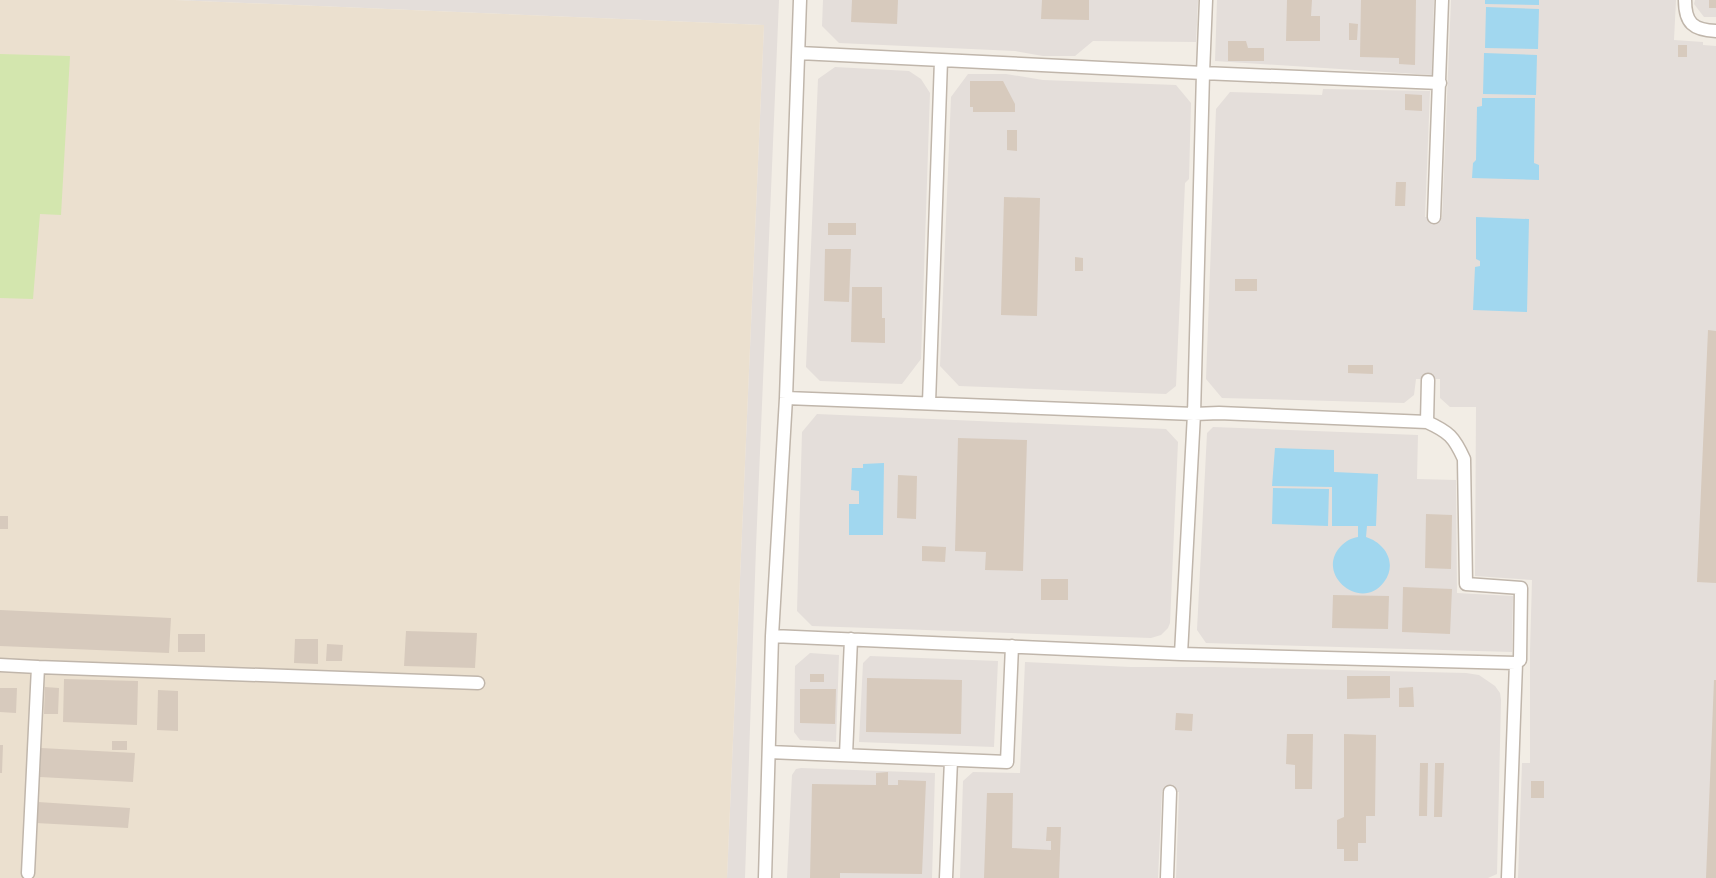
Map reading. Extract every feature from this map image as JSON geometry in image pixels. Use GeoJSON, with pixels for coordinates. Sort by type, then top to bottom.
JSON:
{"type":"FeatureCollection","features":[{"type":"Feature","properties":{"kind":"lane"},"geometry":{"type":"LineString","coordinates":[[765,878],[772,636],[786,398],[800,0]]}},
{"type":"Feature","properties":{"kind":"lane"},"geometry":{"type":"LineString","coordinates":[[1181,654],[1194,414],[1206,0]]}},
{"type":"Feature","properties":{"kind":"lane"},"geometry":{"type":"LineString","coordinates":[[1434,217],[1442,0]]}},
{"type":"Feature","properties":{"kind":"lane"},"geometry":{"type":"LineString","coordinates":[[1685,0],[1687,17],[1692,26],[1706,31],[1716,31]]}},
{"type":"Feature","properties":{"kind":"lane"},"geometry":{"type":"LineString","coordinates":[[799,53],[1203,74],[1440,83]]}},
{"type":"Feature","properties":{"kind":"lane"},"geometry":{"type":"LineString","coordinates":[[929,403],[941,60]]}},
{"type":"Feature","properties":{"kind":"lane"},"geometry":{"type":"LineString","coordinates":[[1427,422],[1428,380]]}},
{"type":"Feature","properties":{"kind":"lane"},"geometry":{"type":"LineString","coordinates":[[786,398],[1427,422],[1442,429],[1456,440],[1464,458],[1466,584],[1521,588],[1520,660],[1516,663],[1508,878]]}},
{"type":"Feature","properties":{"kind":"lane"},"geometry":{"type":"LineString","coordinates":[[772,636],[1181,654],[1516,663]]}},
{"type":"Feature","properties":{"kind":"lane"},"geometry":{"type":"LineString","coordinates":[[846,755],[851,640]]}},
{"type":"Feature","properties":{"kind":"lane"},"geometry":{"type":"LineString","coordinates":[[768,752],[1007,762],[1012,646]]}},
{"type":"Feature","properties":{"kind":"lane"},"geometry":{"type":"LineString","coordinates":[[0,665],[478,682]]}},
{"type":"Feature","properties":{"kind":"lane"},"geometry":{"type":"LineString","coordinates":[[28,873],[38,667]]}},
{"type":"Feature","properties":{"kind":"lane"},"geometry":{"type":"LineString","coordinates":[[946,878],[951,760]]}},
{"type":"Feature","properties":{"kind":"lane"},"geometry":{"type":"LineString","coordinates":[[1167,878],[1170,792]]}},
{"type":"Feature","properties":{"kind":"shaded area"},"geometry":{"type":"Polygon","coordinates":[[[0,0],[175,0],[764,25],[727,878],[0,878],[0,0]]]}},
{"type":"Feature","properties":{"kind":"shaded area"},"geometry":{"type":"Polygon","coordinates":[[[175,0],[779,0],[756,547],[745,878],[727,878],[764,25],[175,0]]]}},
{"type":"Feature","properties":{"kind":"shaded area"},"geometry":{"type":"Polygon","coordinates":[[[823,0],[1198,0],[1196,42],[1093,41],[1075,56],[1043,56],[1015,51],[839,43],[822,26],[823,0]]]}},
{"type":"Feature","properties":{"kind":"shaded area"},"geometry":{"type":"Polygon","coordinates":[[[1217,0],[1434,0],[1432,75],[1215,61],[1217,0]]]}},
{"type":"Feature","properties":{"kind":"shaded area"},"geometry":{"type":"Polygon","coordinates":[[[1451,0],[1676,0],[1674,40],[1703,42],[1703,45],[1716,46],[1716,878],[1518,878],[1522,763],[1530,763],[1532,580],[1475,576],[1476,407],[1450,407],[1440,398],[1440,379],[1416,379],[1414,395],[1404,403],[1222,398],[1206,379],[1216,109],[1230,92],[1322,95],[1323,89],[1430,91],[1425,217],[1442,218],[1451,0]]]}},
{"type":"Feature","properties":{"kind":"shaded area"},"geometry":{"type":"Polygon","coordinates":[[[1695,0],[1716,0],[1716,17],[1704,17],[1694,4],[1695,0]]]}},
{"type":"Feature","properties":{"kind":"shaded area"},"geometry":{"type":"Polygon","coordinates":[[[835,67],[909,71],[921,79],[930,93],[921,359],[902,384],[820,381],[806,367],[818,79],[835,67]]]}},
{"type":"Feature","properties":{"kind":"shaded area"},"geometry":{"type":"Polygon","coordinates":[[[968,74],[1006,74],[1043,80],[1176,85],[1191,103],[1189,179],[1185,183],[1176,386],[1166,394],[959,386],[940,366],[951,97],[968,74]]]}},
{"type":"Feature","properties":{"kind":"shaded area"},"geometry":{"type":"Polygon","coordinates":[[[817,414],[1166,429],[1178,442],[1170,623],[1168,628],[1161,635],[1151,638],[812,626],[797,611],[802,432],[817,414]]]}},
{"type":"Feature","properties":{"kind":"shaded area"},"geometry":{"type":"Polygon","coordinates":[[[1213,427],[1418,435],[1417,479],[1456,480],[1457,593],[1513,596],[1512,652],[1206,643],[1197,630],[1207,433],[1213,427]]]}},
{"type":"Feature","properties":{"kind":"shaded area"},"geometry":{"type":"Polygon","coordinates":[[[810,653],[839,655],[836,742],[800,740],[794,732],[795,666],[810,653]]]}},
{"type":"Feature","properties":{"kind":"shaded area"},"geometry":{"type":"Polygon","coordinates":[[[870,656],[998,661],[994,747],[859,742],[863,663],[870,656]]]}},
{"type":"Feature","properties":{"kind":"shaded area"},"geometry":{"type":"Polygon","coordinates":[[[1025,662],[1131,667],[1214,667],[1466,673],[1479,675],[1495,686],[1500,693],[1501,700],[1497,874],[1488,878],[1176,878],[1179,792],[1162,791],[1158,878],[960,878],[963,781],[973,772],[1020,773],[1025,662]]]}},
{"type":"Feature","properties":{"kind":"shaded area"},"geometry":{"type":"Polygon","coordinates":[[[796,769],[935,773],[932,878],[787,878],[792,775],[796,769]]]}},
{"type":"Feature","properties":{"kind":"green space"},"geometry":{"type":"Polygon","coordinates":[[[0,54],[70,56],[61,215],[40,214],[33,299],[0,298],[0,54]]]}},
{"type":"Feature","properties":{"kind":"water"},"geometry":{"type":"Polygon","coordinates":[[[1485,0],[1539,0],[1539,5],[1485,4],[1485,0]]]}},
{"type":"Feature","properties":{"kind":"water"},"geometry":{"type":"Polygon","coordinates":[[[1486,7],[1539,9],[1538,49],[1485,48],[1486,7]]]}},
{"type":"Feature","properties":{"kind":"water"},"geometry":{"type":"Polygon","coordinates":[[[1484,53],[1537,55],[1536,95],[1483,94],[1484,53]]]}},
{"type":"Feature","properties":{"kind":"water"},"geometry":{"type":"Polygon","coordinates":[[[1482,98],[1535,98],[1534,163],[1539,165],[1539,180],[1472,178],[1473,163],[1476,160],[1477,107],[1482,106],[1482,98]]]}},
{"type":"Feature","properties":{"kind":"water"},"geometry":{"type":"Polygon","coordinates":[[[1476,217],[1529,219],[1527,312],[1473,310],[1475,267],[1480,266],[1480,261],[1476,259],[1476,217]]]}},
{"type":"Feature","properties":{"kind":"water"},"geometry":{"type":"Polygon","coordinates":[[[1275,448],[1334,450],[1334,472],[1378,474],[1376,526],[1367,526],[1366,537],[1384,549],[1390,568],[1384,582],[1374,591],[1364,593],[1353,592],[1337,578],[1333,568],[1334,557],[1341,546],[1351,539],[1358,537],[1358,526],[1332,526],[1332,487],[1272,486],[1275,448]]]}},
{"type":"Feature","properties":{"kind":"water"},"geometry":{"type":"Polygon","coordinates":[[[884,463],[883,535],[849,535],[849,504],[859,504],[859,491],[851,490],[852,468],[863,468],[863,464],[884,463]]]}},
{"type":"Feature","properties":{"kind":"water"},"geometry":{"type":"Polygon","coordinates":[[[1273,488],[1329,489],[1328,526],[1272,524],[1273,488]]]}},
{"type":"Feature","properties":{"kind":"building"},"geometry":{"type":"Polygon","coordinates":[[[852,0],[898,0],[897,24],[851,22],[852,0]]]}},
{"type":"Feature","properties":{"kind":"building"},"geometry":{"type":"Polygon","coordinates":[[[1042,0],[1089,0],[1089,20],[1041,19],[1042,0]]]}},
{"type":"Feature","properties":{"kind":"building"},"geometry":{"type":"Polygon","coordinates":[[[1287,0],[1312,0],[1311,16],[1320,16],[1320,41],[1286,41],[1287,0]]]}},
{"type":"Feature","properties":{"kind":"building"},"geometry":{"type":"Polygon","coordinates":[[[1361,0],[1416,0],[1415,65],[1399,64],[1399,58],[1360,57],[1361,0]]]}},
{"type":"Feature","properties":{"kind":"building"},"geometry":{"type":"Polygon","coordinates":[[[1709,0],[1716,0],[1716,8],[1709,8],[1709,0]]]}},
{"type":"Feature","properties":{"kind":"building"},"geometry":{"type":"Polygon","coordinates":[[[1349,23],[1358,24],[1357,40],[1349,40],[1349,23]]]}},
{"type":"Feature","properties":{"kind":"building"},"geometry":{"type":"Polygon","coordinates":[[[1228,41],[1246,41],[1248,48],[1264,48],[1264,61],[1228,61],[1228,41]]]}},
{"type":"Feature","properties":{"kind":"building"},"geometry":{"type":"Polygon","coordinates":[[[1678,45],[1687,45],[1687,57],[1678,57],[1678,45]]]}},
{"type":"Feature","properties":{"kind":"building"},"geometry":{"type":"Polygon","coordinates":[[[970,81],[1003,81],[1015,104],[1015,112],[973,112],[973,107],[970,107],[970,81]]]}},
{"type":"Feature","properties":{"kind":"building"},"geometry":{"type":"Polygon","coordinates":[[[1405,94],[1422,95],[1422,111],[1405,110],[1405,94]]]}},
{"type":"Feature","properties":{"kind":"building"},"geometry":{"type":"Polygon","coordinates":[[[1007,130],[1017,130],[1017,151],[1007,150],[1007,130]]]}},
{"type":"Feature","properties":{"kind":"building"},"geometry":{"type":"Polygon","coordinates":[[[1396,182],[1406,182],[1405,206],[1395,206],[1396,182]]]}},
{"type":"Feature","properties":{"kind":"building"},"geometry":{"type":"Polygon","coordinates":[[[1004,197],[1040,198],[1037,316],[1001,315],[1004,197]]]}},
{"type":"Feature","properties":{"kind":"building"},"geometry":{"type":"Polygon","coordinates":[[[828,223],[856,223],[856,235],[828,235],[828,223]]]}},
{"type":"Feature","properties":{"kind":"building"},"geometry":{"type":"Polygon","coordinates":[[[825,249],[851,249],[849,302],[824,301],[825,249]]]}},
{"type":"Feature","properties":{"kind":"building"},"geometry":{"type":"Polygon","coordinates":[[[1075,257],[1083,258],[1083,271],[1075,271],[1075,257]]]}},
{"type":"Feature","properties":{"kind":"building"},"geometry":{"type":"Polygon","coordinates":[[[1235,279],[1257,279],[1257,291],[1235,291],[1235,279]]]}},
{"type":"Feature","properties":{"kind":"building"},"geometry":{"type":"Polygon","coordinates":[[[852,287],[882,287],[882,318],[885,318],[885,343],[851,342],[852,287]]]}},
{"type":"Feature","properties":{"kind":"building"},"geometry":{"type":"Polygon","coordinates":[[[1708,330],[1716,331],[1716,583],[1697,582],[1708,330]]]}},
{"type":"Feature","properties":{"kind":"building"},"geometry":{"type":"Polygon","coordinates":[[[1348,365],[1373,365],[1373,374],[1348,373],[1348,365]]]}},
{"type":"Feature","properties":{"kind":"building"},"geometry":{"type":"Polygon","coordinates":[[[958,438],[1027,440],[1023,571],[985,570],[986,552],[955,551],[958,438]]]}},
{"type":"Feature","properties":{"kind":"building"},"geometry":{"type":"Polygon","coordinates":[[[898,475],[917,476],[916,519],[897,518],[898,475]]]}},
{"type":"Feature","properties":{"kind":"building"},"geometry":{"type":"Polygon","coordinates":[[[1426,514],[1452,515],[1451,569],[1425,568],[1426,514]]]}},
{"type":"Feature","properties":{"kind":"building"},"geometry":{"type":"Polygon","coordinates":[[[0,516],[8,516],[8,529],[0,529],[0,516]]]}},
{"type":"Feature","properties":{"kind":"building"},"geometry":{"type":"Polygon","coordinates":[[[922,546],[946,547],[945,562],[922,561],[922,546]]]}},
{"type":"Feature","properties":{"kind":"building"},"geometry":{"type":"Polygon","coordinates":[[[1041,579],[1068,579],[1068,600],[1041,600],[1041,579]]]}},
{"type":"Feature","properties":{"kind":"building"},"geometry":{"type":"Polygon","coordinates":[[[1403,587],[1452,589],[1450,634],[1402,632],[1403,587]]]}},
{"type":"Feature","properties":{"kind":"building"},"geometry":{"type":"Polygon","coordinates":[[[1333,595],[1389,596],[1388,629],[1332,628],[1333,595]]]}},
{"type":"Feature","properties":{"kind":"building"},"geometry":{"type":"Polygon","coordinates":[[[0,610],[171,618],[169,653],[0,646],[0,610]]]}},
{"type":"Feature","properties":{"kind":"building"},"geometry":{"type":"Polygon","coordinates":[[[406,631],[477,633],[475,668],[404,666],[406,631]]]}},
{"type":"Feature","properties":{"kind":"building"},"geometry":{"type":"Polygon","coordinates":[[[178,634],[205,634],[205,652],[178,652],[178,634]]]}},
{"type":"Feature","properties":{"kind":"building"},"geometry":{"type":"Polygon","coordinates":[[[295,639],[318,639],[318,664],[294,663],[295,639]]]}},
{"type":"Feature","properties":{"kind":"building"},"geometry":{"type":"Polygon","coordinates":[[[327,644],[343,645],[342,661],[326,661],[327,644]]]}},
{"type":"Feature","properties":{"kind":"building"},"geometry":{"type":"Polygon","coordinates":[[[810,674],[824,674],[824,682],[810,682],[810,674]]]}},
{"type":"Feature","properties":{"kind":"building"},"geometry":{"type":"Polygon","coordinates":[[[1347,676],[1390,676],[1390,698],[1347,699],[1347,676]]]}},
{"type":"Feature","properties":{"kind":"building"},"geometry":{"type":"Polygon","coordinates":[[[867,678],[962,680],[961,734],[866,732],[867,678]]]}},
{"type":"Feature","properties":{"kind":"building"},"geometry":{"type":"Polygon","coordinates":[[[64,679],[138,681],[137,725],[63,722],[64,679]]]}},
{"type":"Feature","properties":{"kind":"building"},"geometry":{"type":"Polygon","coordinates":[[[1714,680],[1716,680],[1716,878],[1706,878],[1714,680]]]}},
{"type":"Feature","properties":{"kind":"building"},"geometry":{"type":"Polygon","coordinates":[[[45,687],[59,688],[58,714],[44,714],[45,687]]]}},
{"type":"Feature","properties":{"kind":"building"},"geometry":{"type":"Polygon","coordinates":[[[1413,687],[1414,707],[1399,707],[1399,688],[1413,687]]]}},
{"type":"Feature","properties":{"kind":"building"},"geometry":{"type":"Polygon","coordinates":[[[0,688],[17,688],[16,713],[0,712],[0,688]]]}},
{"type":"Feature","properties":{"kind":"building"},"geometry":{"type":"Polygon","coordinates":[[[800,689],[836,689],[835,724],[800,723],[800,689]]]}},
{"type":"Feature","properties":{"kind":"building"},"geometry":{"type":"Polygon","coordinates":[[[158,690],[178,691],[178,731],[157,730],[158,690]]]}},
{"type":"Feature","properties":{"kind":"building"},"geometry":{"type":"Polygon","coordinates":[[[1176,713],[1193,714],[1192,731],[1175,730],[1176,713]]]}},
{"type":"Feature","properties":{"kind":"building"},"geometry":{"type":"Polygon","coordinates":[[[1287,734],[1313,734],[1312,789],[1295,789],[1295,765],[1286,764],[1287,734]]]}},
{"type":"Feature","properties":{"kind":"building"},"geometry":{"type":"Polygon","coordinates":[[[1344,734],[1376,735],[1375,816],[1366,816],[1366,843],[1358,843],[1358,861],[1344,861],[1344,849],[1337,849],[1337,820],[1344,817],[1344,734]]]}},
{"type":"Feature","properties":{"kind":"building"},"geometry":{"type":"Polygon","coordinates":[[[112,741],[127,741],[127,750],[112,750],[112,741]]]}},
{"type":"Feature","properties":{"kind":"building"},"geometry":{"type":"Polygon","coordinates":[[[0,745],[3,745],[2,773],[0,773],[0,745]]]}},
{"type":"Feature","properties":{"kind":"building"},"geometry":{"type":"Polygon","coordinates":[[[41,748],[135,753],[133,782],[40,777],[41,748]]]}},
{"type":"Feature","properties":{"kind":"building"},"geometry":{"type":"Polygon","coordinates":[[[1420,763],[1428,763],[1427,816],[1419,816],[1420,763]]]}},
{"type":"Feature","properties":{"kind":"building"},"geometry":{"type":"Polygon","coordinates":[[[1435,763],[1444,763],[1442,817],[1434,817],[1435,763]]]}},
{"type":"Feature","properties":{"kind":"building"},"geometry":{"type":"Polygon","coordinates":[[[888,772],[888,785],[898,785],[898,780],[926,781],[922,874],[840,873],[840,878],[810,878],[812,784],[876,785],[876,773],[888,772]]]}},
{"type":"Feature","properties":{"kind":"building"},"geometry":{"type":"Polygon","coordinates":[[[1531,781],[1544,781],[1544,798],[1531,798],[1531,781]]]}},
{"type":"Feature","properties":{"kind":"building"},"geometry":{"type":"Polygon","coordinates":[[[987,793],[1013,793],[1012,848],[1051,850],[1051,841],[1046,841],[1047,827],[1061,827],[1059,878],[984,878],[987,793]]]}},
{"type":"Feature","properties":{"kind":"building"},"geometry":{"type":"Polygon","coordinates":[[[38,802],[130,808],[128,828],[36,823],[38,802]]]}}]}
